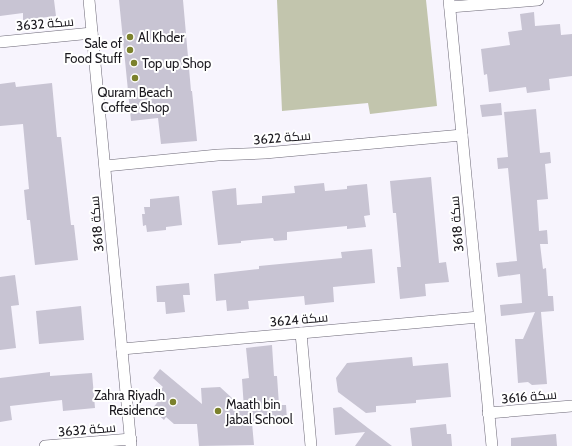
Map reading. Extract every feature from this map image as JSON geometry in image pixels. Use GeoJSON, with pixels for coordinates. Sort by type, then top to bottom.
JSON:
{"type":"FeatureCollection","features":[{"type":"Feature","properties":{"kind":"street","name":"سكة 3618"},"geometry":{"type":"LineString","coordinates":[[89,0],[131,443]]}},
{"type":"Feature","properties":{"kind":"street"},"geometry":{"type":"LineString","coordinates":[[450,4],[538,0]]}},
{"type":"Feature","properties":{"kind":"street","name":"سكة 3618"},"geometry":{"type":"LineString","coordinates":[[450,4],[492,446]]}},
{"type":"Feature","properties":{"kind":"street","name":"سكة 3632"},"geometry":{"type":"LineString","coordinates":[[0,42],[92,33]]}},
{"type":"Feature","properties":{"kind":"street","name":"سكة 3622"},"geometry":{"type":"LineString","coordinates":[[104,166],[462,135]]}},
{"type":"Feature","properties":{"kind":"street","name":"سكة 3624"},"geometry":{"type":"LineString","coordinates":[[122,349],[479,317]]}},
{"type":"Feature","properties":{"kind":"street"},"geometry":{"type":"LineString","coordinates":[[301,333],[311,446]]}},
{"type":"Feature","properties":{"kind":"street","name":"سكة 3616"},"geometry":{"type":"LineString","coordinates":[[488,414],[572,406]]}},
{"type":"Feature","properties":{"kind":"street","name":"سكة 3632"},"geometry":{"type":"LineString","coordinates":[[45,446],[131,443]]}},
{"type":"Feature","properties":{"kind":"green space"},"geometry":{"type":"Polygon","coordinates":[[[277,0],[426,0],[437,106],[370,114],[368,103],[282,111],[277,0]]]}},
{"type":"Feature","properties":{"kind":"building"},"geometry":{"type":"Polygon","coordinates":[[[0,0],[54,0],[56,16],[23,20],[23,13],[0,16],[0,0]]]}},
{"type":"Feature","properties":{"kind":"building"},"geometry":{"type":"Polygon","coordinates":[[[119,0],[183,0],[197,141],[161,144],[158,118],[131,121],[119,0]]]}},
{"type":"Feature","properties":{"kind":"building"},"geometry":{"type":"Polygon","coordinates":[[[534,12],[535,26],[560,24],[561,35],[572,34],[572,76],[549,79],[550,90],[527,93],[526,87],[489,92],[487,74],[484,75],[481,49],[510,45],[508,32],[522,30],[520,14],[534,12]]]}},
{"type":"Feature","properties":{"kind":"building"},"geometry":{"type":"Polygon","coordinates":[[[15,82],[16,87],[52,83],[57,137],[61,137],[71,225],[74,225],[78,260],[35,265],[30,220],[27,220],[24,190],[29,189],[23,124],[0,126],[0,84],[15,82]]]}},
{"type":"Feature","properties":{"kind":"building"},"geometry":{"type":"Polygon","coordinates":[[[501,103],[502,115],[482,117],[480,105],[501,103]]]}},
{"type":"Feature","properties":{"kind":"building"},"geometry":{"type":"Polygon","coordinates":[[[536,109],[540,153],[550,152],[551,163],[545,164],[548,199],[537,200],[539,231],[547,230],[548,244],[540,244],[543,269],[546,268],[548,296],[553,296],[554,311],[541,312],[547,384],[532,385],[528,382],[518,383],[515,339],[523,339],[535,312],[501,316],[500,305],[522,303],[520,274],[498,277],[496,263],[517,261],[508,168],[498,169],[497,158],[508,157],[504,112],[536,109]]]}},
{"type":"Feature","properties":{"kind":"building"},"geometry":{"type":"Polygon","coordinates":[[[431,177],[439,263],[446,262],[449,282],[425,284],[426,296],[400,299],[397,267],[401,267],[396,213],[393,213],[390,181],[431,177]]]}},
{"type":"Feature","properties":{"kind":"building"},"geometry":{"type":"Polygon","coordinates":[[[324,183],[325,191],[347,189],[347,186],[367,184],[370,215],[364,216],[366,227],[347,229],[347,226],[287,232],[287,240],[274,241],[273,238],[218,245],[212,191],[236,188],[237,205],[262,203],[262,196],[295,193],[294,186],[324,183]]]}},
{"type":"Feature","properties":{"kind":"building"},"geometry":{"type":"Polygon","coordinates":[[[179,196],[182,225],[166,227],[166,230],[147,232],[146,225],[143,226],[142,214],[145,214],[144,207],[150,207],[150,199],[179,196]]]}},
{"type":"Feature","properties":{"kind":"building"},"geometry":{"type":"Polygon","coordinates":[[[372,249],[375,283],[333,287],[334,302],[305,305],[304,296],[248,301],[249,309],[227,311],[226,300],[216,301],[214,274],[259,269],[259,266],[342,258],[341,252],[372,249]]]}},
{"type":"Feature","properties":{"kind":"building"},"geometry":{"type":"Polygon","coordinates":[[[15,275],[19,305],[11,306],[16,348],[0,350],[0,277],[15,275]]]}},
{"type":"Feature","properties":{"kind":"building"},"geometry":{"type":"Polygon","coordinates":[[[189,283],[190,295],[183,295],[185,312],[166,314],[165,302],[157,302],[156,286],[189,283]]]}},
{"type":"Feature","properties":{"kind":"building"},"geometry":{"type":"Polygon","coordinates":[[[81,306],[84,340],[39,344],[36,311],[81,306]]]}},
{"type":"Feature","properties":{"kind":"building"},"geometry":{"type":"Polygon","coordinates":[[[272,345],[274,376],[277,376],[279,405],[286,405],[287,420],[252,423],[254,445],[199,446],[197,424],[174,424],[166,417],[164,420],[152,409],[164,394],[160,390],[163,387],[153,378],[160,369],[202,404],[201,388],[220,387],[244,409],[242,379],[249,378],[246,348],[272,345]]]}},
{"type":"Feature","properties":{"kind":"building"},"geometry":{"type":"Polygon","coordinates":[[[412,357],[413,366],[448,363],[451,397],[416,400],[416,403],[376,406],[376,412],[366,413],[338,392],[336,378],[347,363],[412,357]]]}},
{"type":"Feature","properties":{"kind":"building"},"geometry":{"type":"Polygon","coordinates":[[[50,372],[50,376],[92,373],[95,408],[63,411],[62,400],[10,406],[12,420],[0,422],[0,378],[50,372]]]}},
{"type":"Feature","properties":{"kind":"building"},"geometry":{"type":"Polygon","coordinates":[[[341,407],[392,446],[355,446],[365,432],[335,435],[333,408],[341,407]]]}},
{"type":"Feature","properties":{"kind":"building"},"geometry":{"type":"Polygon","coordinates":[[[446,424],[447,434],[451,434],[452,446],[412,446],[410,428],[446,424]]]}},
{"type":"Feature","properties":{"kind":"building"},"geometry":{"type":"Polygon","coordinates":[[[556,434],[557,446],[511,446],[511,438],[556,434]]]}},
{"type":"Feature","properties":{"kind":"place","name":"Al Khder"},"geometry":{"type":"Point","coordinates":[130,37]}},
{"type":"Feature","properties":{"kind":"place","name":"Sale of Food Stuff"},"geometry":{"type":"Point","coordinates":[130,50]}},
{"type":"Feature","properties":{"kind":"place","name":"Top up Shop"},"geometry":{"type":"Point","coordinates":[134,63]}},
{"type":"Feature","properties":{"kind":"place","name":"Quram Beach Coffee Shop"},"geometry":{"type":"Point","coordinates":[135,78]}},
{"type":"Feature","properties":{"kind":"place","name":"Zahra Riyadh Residence"},"geometry":{"type":"Point","coordinates":[173,402]}},
{"type":"Feature","properties":{"kind":"place","name":"Maath bin Jabal School"},"geometry":{"type":"Point","coordinates":[218,411]}}]}
